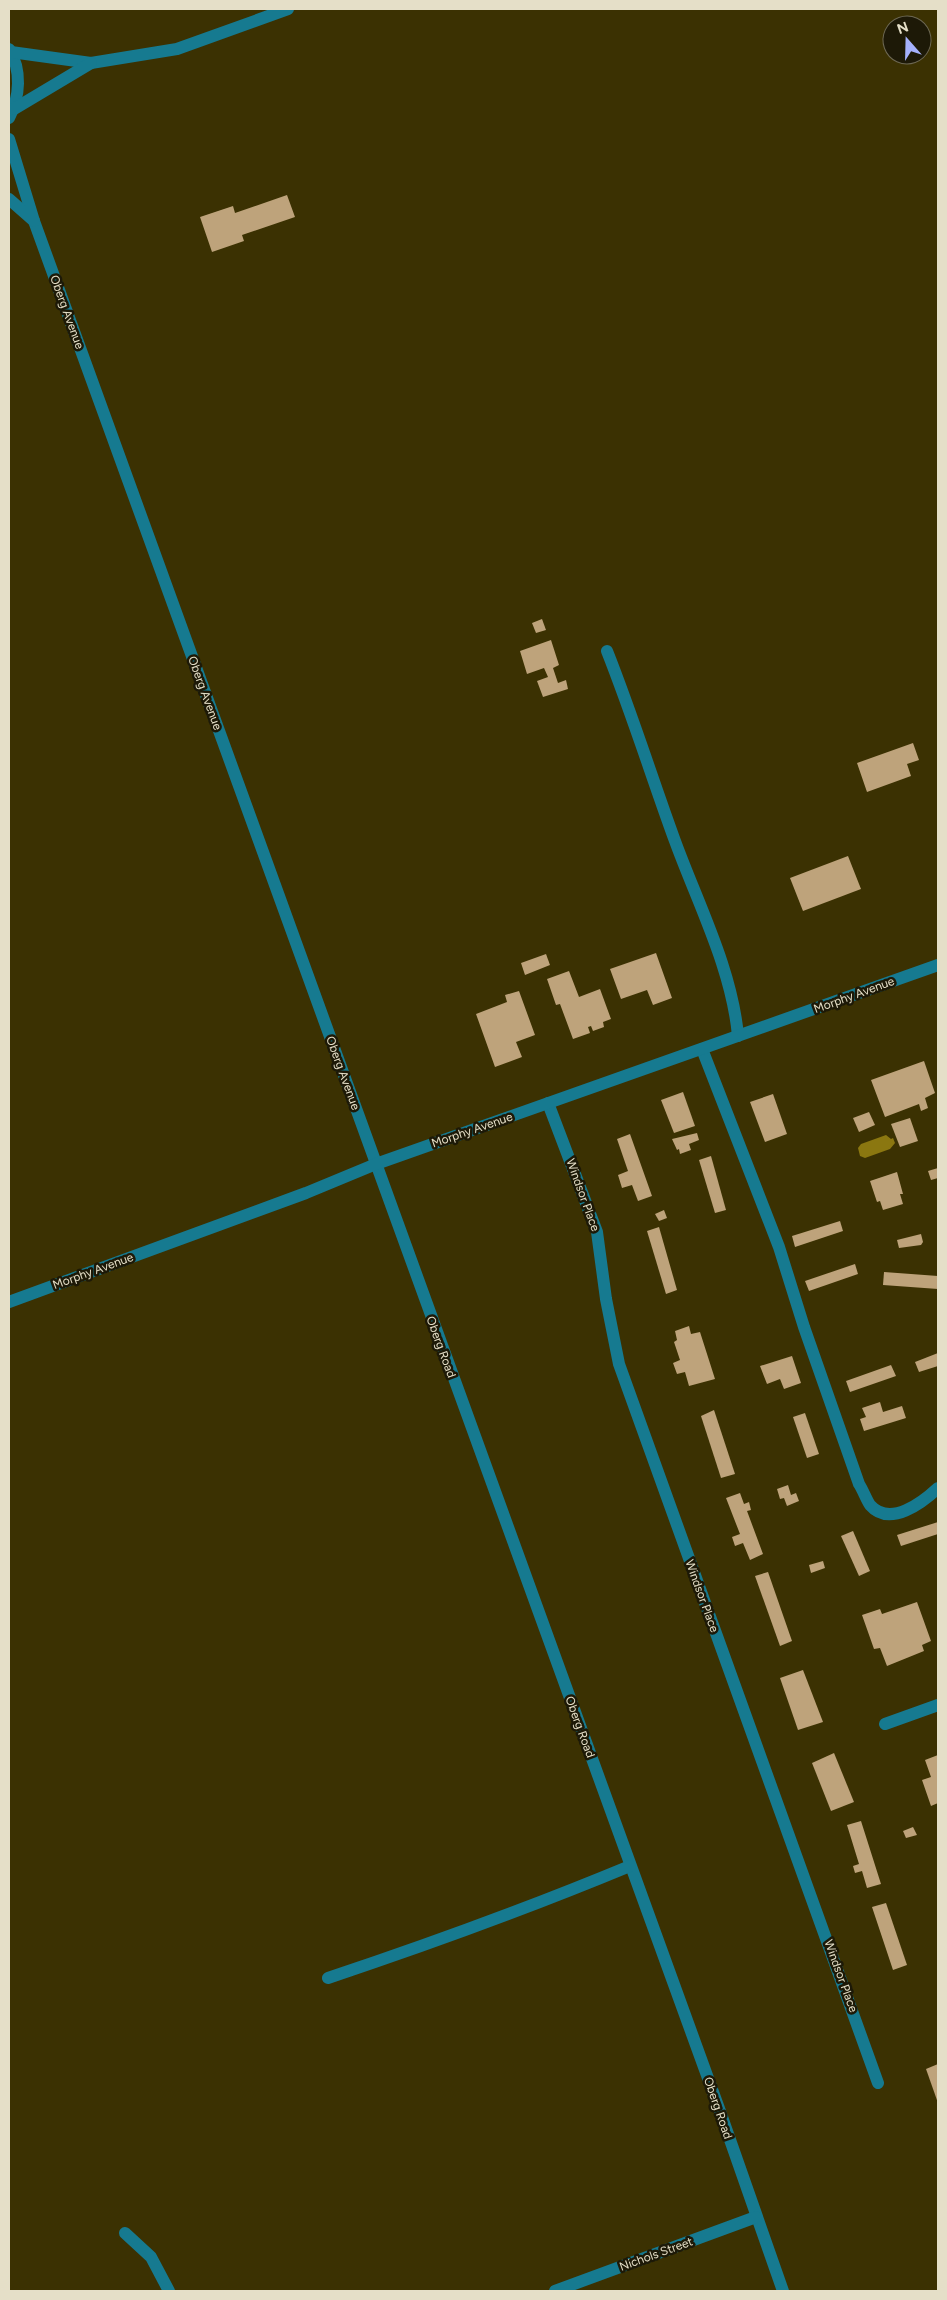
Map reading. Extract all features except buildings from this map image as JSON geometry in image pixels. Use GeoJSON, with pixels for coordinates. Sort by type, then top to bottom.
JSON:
{"type":"FeatureCollection","features":[{"type":"Feature","properties":{"kind":"street"},"geometry":{"type":"LineString","coordinates":[[11,113],[18,90],[18,80],[10,51],[91,63],[177,49],[288,9]]}},
{"type":"Feature","properties":{"kind":"street"},"geometry":{"type":"LineString","coordinates":[[11,113],[91,63]]}},
{"type":"Feature","properties":{"kind":"street","name":"Oberg Avenue"},"geometry":{"type":"LineString","coordinates":[[9,139],[34,221],[376,1164]]}},
{"type":"Feature","properties":{"kind":"street","name":"Oberg Avenue"},"geometry":{"type":"LineString","coordinates":[[9,199],[34,221]]}},
{"type":"Feature","properties":{"kind":"street"},"geometry":{"type":"LineString","coordinates":[[607,651],[675,842],[710,931],[735,1007],[738,1036]]}},
{"type":"Feature","properties":{"kind":"street","name":"Morphy Avenue"},"geometry":{"type":"LineString","coordinates":[[9,1302],[306,1193],[376,1164],[938,965]]}},
{"type":"Feature","properties":{"kind":"street"},"geometry":{"type":"LineString","coordinates":[[702,1049],[779,1247],[807,1336],[859,1484],[870,1505],[882,1513],[903,1512],[924,1501],[938,1488]]}},
{"type":"Feature","properties":{"kind":"street","name":"Windsor Place"},"geometry":{"type":"LineString","coordinates":[[548,1103],[598,1232],[606,1299],[619,1364],[878,2083]]}},
{"type":"Feature","properties":{"kind":"street","name":"Oberg Road"},"geometry":{"type":"LineString","coordinates":[[376,1164],[783,2291]]}},
{"type":"Feature","properties":{"kind":"street"},"geometry":{"type":"LineString","coordinates":[[885,1724],[938,1705]]}},
{"type":"Feature","properties":{"kind":"street"},"geometry":{"type":"LineString","coordinates":[[328,1978],[414,1949],[558,1896],[630,1866]]}},
{"type":"Feature","properties":{"kind":"street","name":"Nichols Street"},"geometry":{"type":"LineString","coordinates":[[556,2291],[756,2218]]}},
{"type":"Feature","properties":{"kind":"street"},"geometry":{"type":"LineString","coordinates":[[125,2233],[151,2257],[168,2291]]}},
{"type":"Feature","properties":{"kind":"shaded area"},"geometry":{"type":"Polygon","coordinates":[[[886,1135],[891,1139],[893,1138],[895,1143],[890,1149],[865,1158],[860,1156],[858,1148],[861,1144],[886,1135]]]}}]}
